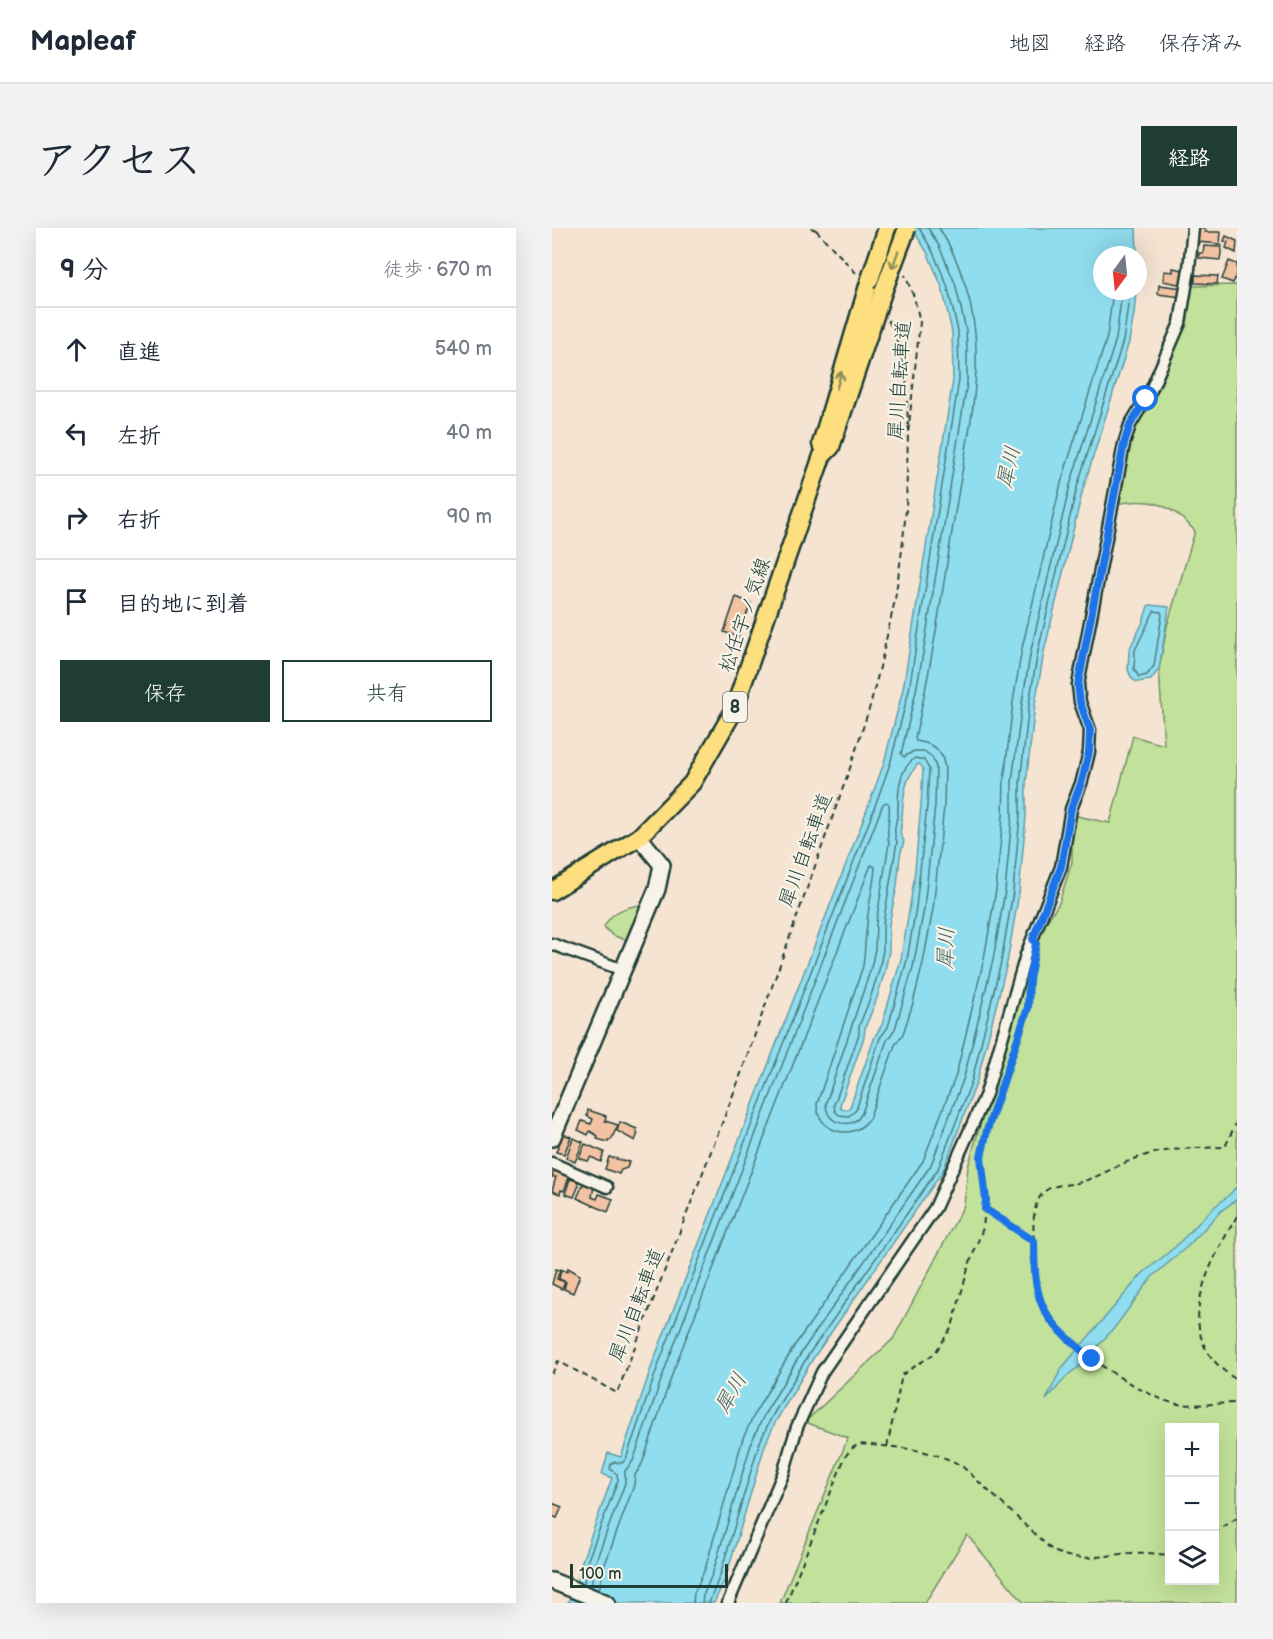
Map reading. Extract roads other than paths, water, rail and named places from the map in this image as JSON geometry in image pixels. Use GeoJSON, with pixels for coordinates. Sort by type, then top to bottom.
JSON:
{"type":"FeatureCollection","features":[{"type":"Feature","properties":{"kind":"main road","name":"松任宇ノ気線"},"geometry":{"type":"LineString","coordinates":[[822,456],[820,445],[868,282],[887,228]]}},
{"type":"Feature","properties":{"kind":"main road","name":"松任宇ノ気線"},"geometry":{"type":"LineString","coordinates":[[552,891],[639,837],[692,783],[733,712],[822,456],[831,447],[881,297],[907,228]]}},
{"type":"Feature","properties":{"kind":"street"},"geometry":{"type":"LineString","coordinates":[[728,1603],[783,1474],[797,1427],[822,1372],[935,1209],[986,1094],[1026,955],[1061,867],[1071,809],[1082,781],[1089,752],[1090,730],[1080,702],[1078,685],[1124,444],[1130,425],[1151,390],[1180,323],[1193,228]]}},
{"type":"Feature","properties":{"kind":"street"},"geometry":{"type":"LineString","coordinates":[[552,1138],[657,889],[662,865],[639,837]]}},
{"type":"Feature","properties":{"kind":"street"},"geometry":{"type":"LineString","coordinates":[[552,944],[622,970]]}},
{"type":"Feature","properties":{"kind":"street"},"geometry":{"type":"LineString","coordinates":[[552,1163],[608,1187]]}},
{"type":"Feature","properties":{"kind":"street"},"geometry":{"type":"LineString","coordinates":[[552,1581],[607,1603]]}},
{"type":"Feature","properties":{"kind":"water","name":"犀川"},"geometry":{"type":"Polygon","coordinates":[[[912,228],[1136,228],[1137,246],[1093,246],[1093,300],[1135,300],[1134,314],[1129,342],[1083,489],[1044,652],[1035,704],[1026,784],[1026,816],[1019,893],[1007,963],[977,1081],[943,1171],[814,1357],[776,1421],[765,1445],[726,1577],[714,1603],[567,1603],[574,1592],[581,1569],[579,1569],[612,1478],[602,1474],[608,1453],[621,1457],[653,1362],[884,763],[903,689],[953,380],[952,332],[942,287],[927,252],[912,228]],[[918,764],[905,789],[900,833],[904,841],[889,924],[889,951],[885,971],[840,1105],[841,1109],[847,1110],[850,1107],[875,1036],[882,1025],[901,959],[914,880],[923,769],[918,764]]]}},
{"type":"Feature","properties":{"kind":"water"},"geometry":{"type":"Polygon","coordinates":[[[1150,605],[1169,607],[1159,669],[1151,680],[1137,682],[1132,679],[1128,670],[1129,650],[1150,605]]]}},
{"type":"Feature","properties":{"kind":"water"},"geometry":{"type":"Polygon","coordinates":[[[1237,1186],[1237,1199],[1221,1211],[1188,1246],[1152,1277],[1115,1327],[1046,1400],[1061,1369],[1142,1274],[1175,1247],[1237,1186]]]}}]}
